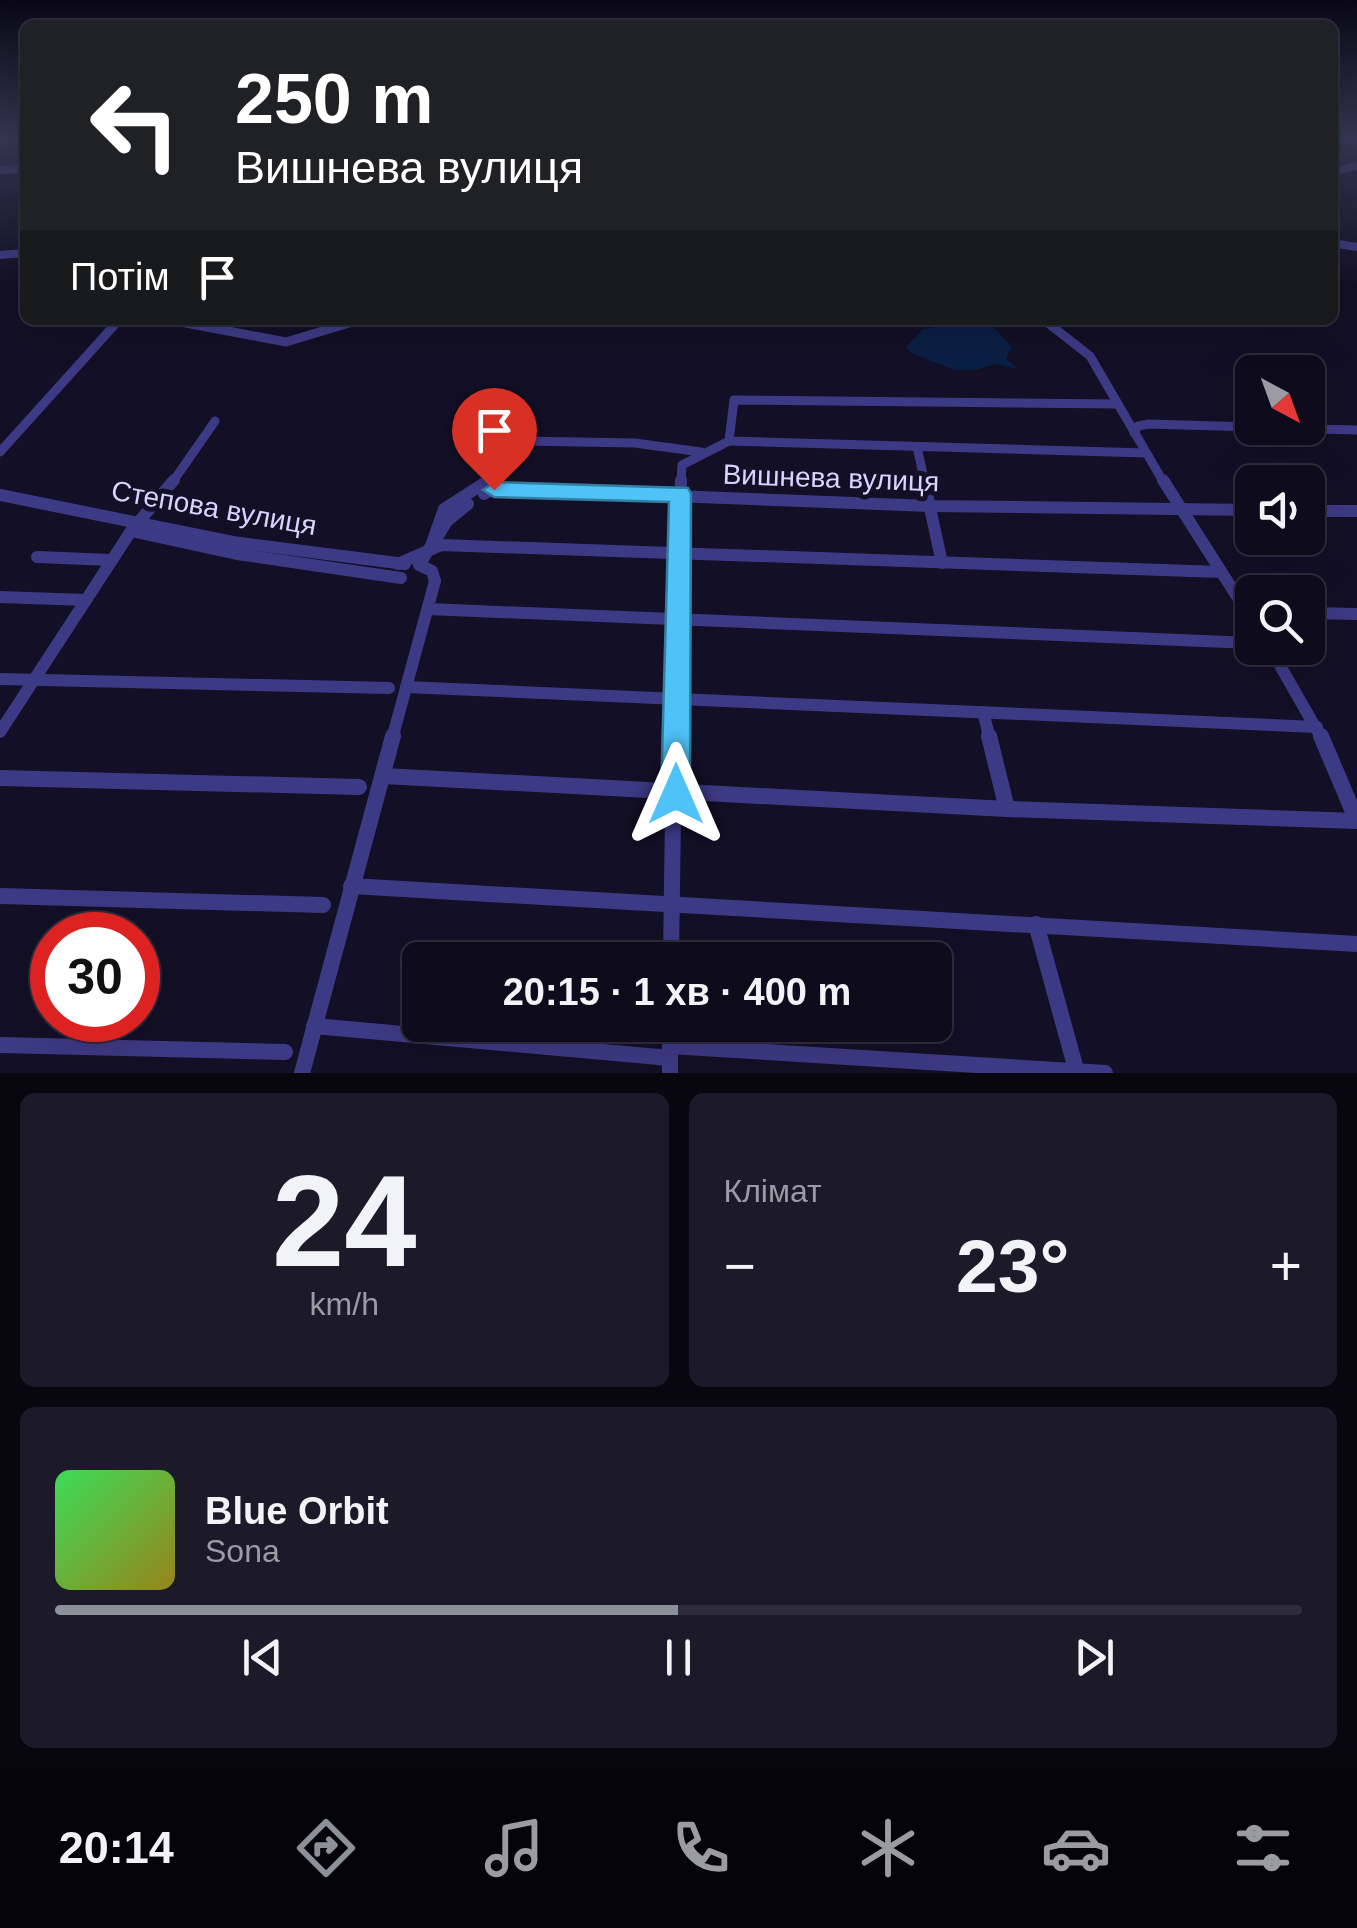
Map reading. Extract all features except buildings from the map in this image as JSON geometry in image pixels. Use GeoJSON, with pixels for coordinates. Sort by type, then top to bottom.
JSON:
{"type":"FeatureCollection","features":[{"type":"Feature","properties":{"kind":"street"},"geometry":{"type":"LineString","coordinates":[[0,452],[114,325]]}},
{"type":"Feature","properties":{"kind":"street"},"geometry":{"type":"LineString","coordinates":[[196,325],[286,342],[342,325]]}},
{"type":"Feature","properties":{"kind":"street"},"geometry":{"type":"LineString","coordinates":[[1050,325],[1090,356],[1180,511],[1235,592]]}},
{"type":"Feature","properties":{"kind":"street"},"geometry":{"type":"LineString","coordinates":[[730,441],[734,400],[1117,404]]}},
{"type":"Feature","properties":{"kind":"street"},"geometry":{"type":"LineString","coordinates":[[0,732],[135,526],[190,461],[215,422]]}},
{"type":"Feature","properties":{"kind":"street"},"geometry":{"type":"LineString","coordinates":[[1134,433],[1138,426],[1149,424],[1235,427]]}},
{"type":"Feature","properties":{"kind":"street"},"geometry":{"type":"LineString","coordinates":[[1325,429],[1357,430]]}},
{"type":"Feature","properties":{"kind":"street"},"geometry":{"type":"LineString","coordinates":[[400,571],[419,564],[431,546],[444,509],[483,490],[513,444],[520,440],[634,442],[702,452]]}},
{"type":"Feature","properties":{"kind":"street"},"geometry":{"type":"LineString","coordinates":[[671,942],[677,552],[682,464],[730,441],[1146,454]]}},
{"type":"Feature","properties":{"kind":"street"},"geometry":{"type":"LineString","coordinates":[[917,447],[942,563]]}},
{"type":"Feature","properties":{"kind":"street","name":"Вишнева вулиця"},"geometry":{"type":"LineString","coordinates":[[431,546],[456,512],[494,490],[930,506],[1235,510]]}},
{"type":"Feature","properties":{"kind":"street","name":"Степова вулиця"},"geometry":{"type":"LineString","coordinates":[[0,495],[237,554],[400,571]]}},
{"type":"Feature","properties":{"kind":"street"},"geometry":{"type":"LineString","coordinates":[[1325,510],[1357,511]]}},
{"type":"Feature","properties":{"kind":"street"},"geometry":{"type":"LineString","coordinates":[[400,571],[431,546],[1221,572]]}},
{"type":"Feature","properties":{"kind":"street"},"geometry":{"type":"LineString","coordinates":[[37,557],[112,560]]}},
{"type":"Feature","properties":{"kind":"street"},"geometry":{"type":"LineString","coordinates":[[302,1073],[382,776],[398,688],[435,581],[432,571],[419,564]]}},
{"type":"Feature","properties":{"kind":"street"},"geometry":{"type":"LineString","coordinates":[[0,598],[86,600]]}},
{"type":"Feature","properties":{"kind":"street"},"geometry":{"type":"LineString","coordinates":[[428,609],[1235,642]]}},
{"type":"Feature","properties":{"kind":"street"},"geometry":{"type":"LineString","coordinates":[[1325,613],[1357,614]]}},
{"type":"Feature","properties":{"kind":"street"},"geometry":{"type":"LineString","coordinates":[[382,776],[676,794],[1357,821],[1317,727],[1280,665]]}},
{"type":"Feature","properties":{"kind":"street"},"geometry":{"type":"LineString","coordinates":[[0,679],[676,698],[1317,727]]}},
{"type":"Feature","properties":{"kind":"street"},"geometry":{"type":"LineString","coordinates":[[983,712],[1007,809]]}},
{"type":"Feature","properties":{"kind":"street"},"geometry":{"type":"LineString","coordinates":[[0,778],[359,786]]}},
{"type":"Feature","properties":{"kind":"street"},"geometry":{"type":"LineString","coordinates":[[351,886],[672,908],[1036,924],[1357,944]]}},
{"type":"Feature","properties":{"kind":"street"},"geometry":{"type":"LineString","coordinates":[[0,896],[323,905]]}},
{"type":"Feature","properties":{"kind":"street"},"geometry":{"type":"LineString","coordinates":[[1036,924],[1076,1072]]}},
{"type":"Feature","properties":{"kind":"street"},"geometry":{"type":"LineString","coordinates":[[314,1026],[670,1059],[1104,1073]]}},
{"type":"Feature","properties":{"kind":"street"},"geometry":{"type":"LineString","coordinates":[[0,1045],[285,1052]]}},
{"type":"Feature","properties":{"kind":"water"},"geometry":{"type":"Polygon","coordinates":[[[992,325],[1012,347],[1006,358],[1017,369],[996,364],[955,370],[913,354],[906,347],[923,329],[992,325]]]}},
{"type":"Feature","properties":{"kind":"route"},"geometry":{"type":"LineString","coordinates":[[494,490],[680,494],[676,794]]}}]}
